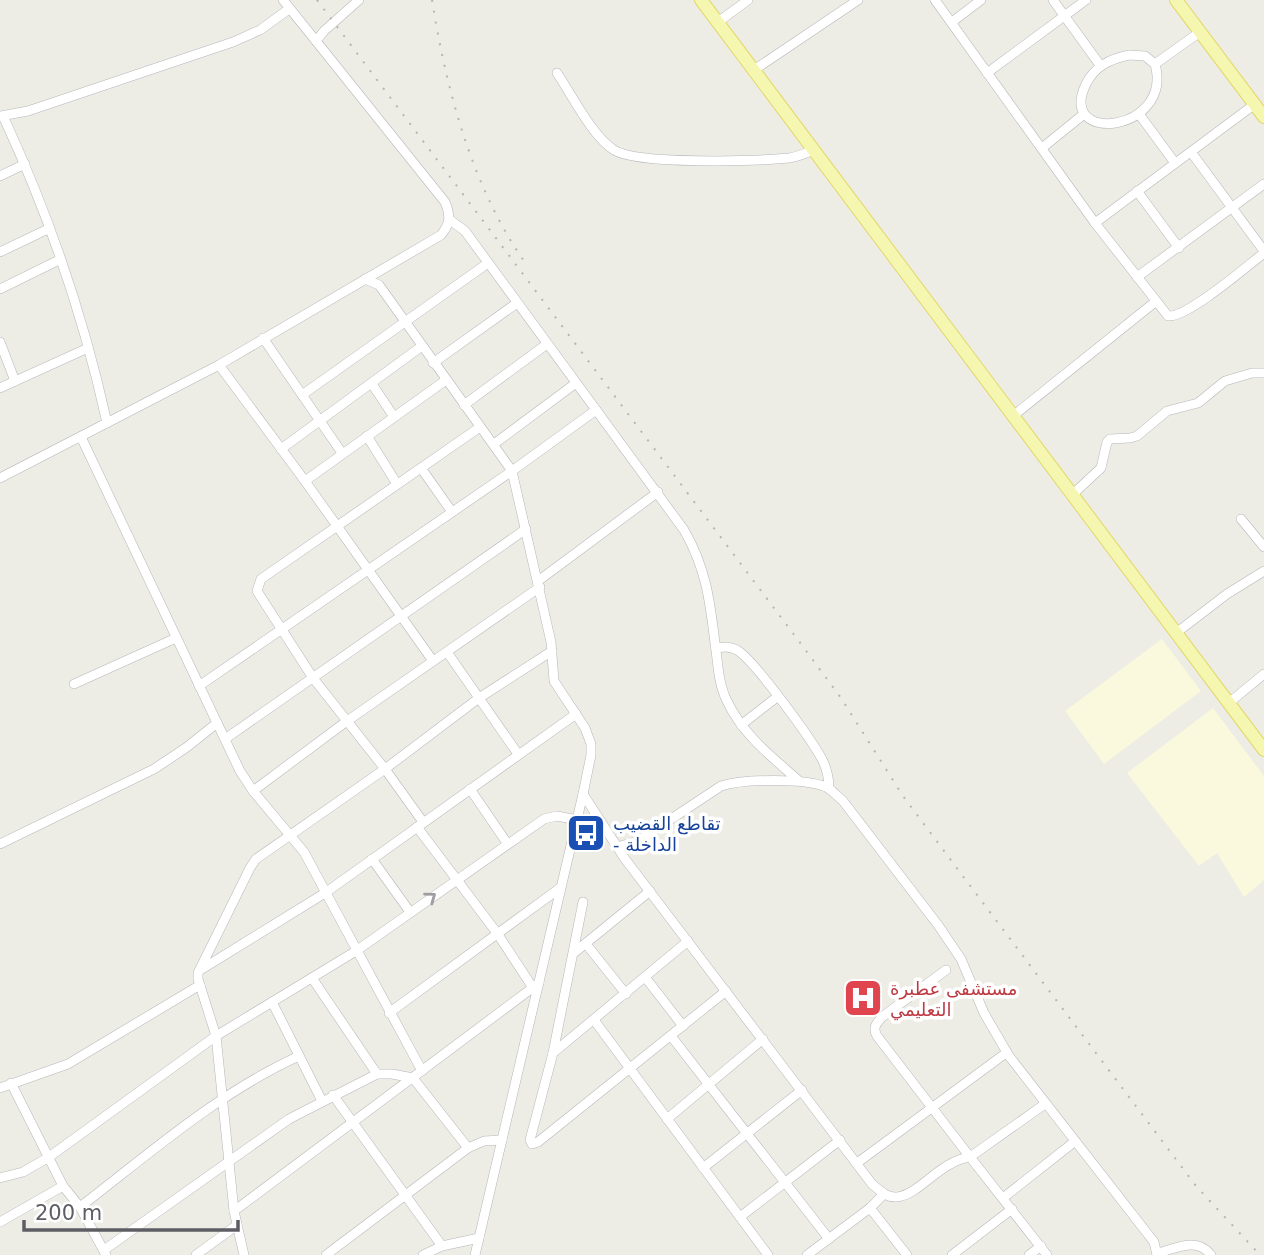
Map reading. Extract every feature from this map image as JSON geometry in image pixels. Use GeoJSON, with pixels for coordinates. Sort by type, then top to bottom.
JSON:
{"type":"FeatureCollection","features":[{"type":"Feature","properties":{"kind":"main road"},"geometry":{"type":"LineString","coordinates":[[701,0],[1264,750]]}},
{"type":"Feature","properties":{"kind":"main road"},"geometry":{"type":"LineString","coordinates":[[1176,0],[1264,117]]}},
{"type":"Feature","properties":{"kind":"street"},"geometry":{"type":"LineString","coordinates":[[283,0],[445,202],[450,220],[466,231],[684,530],[703,567],[710,596],[719,677],[726,700],[741,725],[774,760],[799,781]]}},
{"type":"Feature","properties":{"kind":"street"},"geometry":{"type":"LineString","coordinates":[[316,41],[359,0]]}},
{"type":"Feature","properties":{"kind":"street"},"geometry":{"type":"LineString","coordinates":[[718,22],[748,0]]}},
{"type":"Feature","properties":{"kind":"street"},"geometry":{"type":"LineString","coordinates":[[935,0],[1095,223],[1168,316],[1181,315],[1264,252],[1191,152]]}},
{"type":"Feature","properties":{"kind":"street"},"geometry":{"type":"LineString","coordinates":[[952,22],[981,0]]}},
{"type":"Feature","properties":{"kind":"street"},"geometry":{"type":"LineString","coordinates":[[1053,0],[1100,65]]}},
{"type":"Feature","properties":{"kind":"street"},"geometry":{"type":"LineString","coordinates":[[987,73],[1086,0]]}},
{"type":"Feature","properties":{"kind":"street"},"geometry":{"type":"LineString","coordinates":[[754,70],[854,1]]}},
{"type":"Feature","properties":{"kind":"street"},"geometry":{"type":"LineString","coordinates":[[107,423],[89,348],[59,260],[25,164],[2,116],[28,111],[233,42],[260,30],[289,9]]}},
{"type":"Feature","properties":{"kind":"street"},"geometry":{"type":"LineString","coordinates":[[1155,64],[1200,32]]}},
{"type":"Feature","properties":{"kind":"street"},"geometry":{"type":"LineString","coordinates":[[1129,55],[1145,56],[1155,64],[1158,74],[1157,87],[1151,100],[1139,114],[1113,124],[1100,125],[1084,114],[1082,92],[1100,65],[1129,55]]}},
{"type":"Feature","properties":{"kind":"street"},"geometry":{"type":"LineString","coordinates":[[557,73],[598,135],[614,151],[660,160],[791,158],[814,150]]}},
{"type":"Feature","properties":{"kind":"street"},"geometry":{"type":"LineString","coordinates":[[1095,223],[1255,104]]}},
{"type":"Feature","properties":{"kind":"street"},"geometry":{"type":"LineString","coordinates":[[1042,148],[1084,114]]}},
{"type":"Feature","properties":{"kind":"street"},"geometry":{"type":"LineString","coordinates":[[1139,114],[1175,163]]}},
{"type":"Feature","properties":{"kind":"street"},"geometry":{"type":"LineString","coordinates":[[0,176],[25,164]]}},
{"type":"Feature","properties":{"kind":"street"},"geometry":{"type":"LineString","coordinates":[[1137,278],[1264,184]]}},
{"type":"Feature","properties":{"kind":"street"},"geometry":{"type":"LineString","coordinates":[[1137,191],[1179,248]]}},
{"type":"Feature","properties":{"kind":"street"},"geometry":{"type":"LineString","coordinates":[[0,478],[219,365],[441,235],[450,220]]}},
{"type":"Feature","properties":{"kind":"street"},"geometry":{"type":"LineString","coordinates":[[0,252],[48,229]]}},
{"type":"Feature","properties":{"kind":"street"},"geometry":{"type":"LineString","coordinates":[[0,289],[59,260]]}},
{"type":"Feature","properties":{"kind":"street"},"geometry":{"type":"LineString","coordinates":[[302,395],[488,263]]}},
{"type":"Feature","properties":{"kind":"street"},"geometry":{"type":"LineString","coordinates":[[379,285],[380,270]]}},
{"type":"Feature","properties":{"kind":"street"},"geometry":{"type":"LineString","coordinates":[[365,279],[379,285],[512,471],[539,584],[552,651],[554,681],[576,714],[591,744],[583,794],[536,985],[475,1255]]}},
{"type":"Feature","properties":{"kind":"street"},"geometry":{"type":"LineString","coordinates":[[1013,416],[1155,302]]}},
{"type":"Feature","properties":{"kind":"street"},"geometry":{"type":"LineString","coordinates":[[433,363],[517,303]]}},
{"type":"Feature","properties":{"kind":"street"},"geometry":{"type":"LineString","coordinates":[[263,338],[342,453]]}},
{"type":"Feature","properties":{"kind":"street"},"geometry":{"type":"LineString","coordinates":[[0,342],[15,382]]}},
{"type":"Feature","properties":{"kind":"street"},"geometry":{"type":"LineString","coordinates":[[464,405],[547,344]]}},
{"type":"Feature","properties":{"kind":"street"},"geometry":{"type":"LineString","coordinates":[[281,449],[422,346]]}},
{"type":"Feature","properties":{"kind":"street"},"geometry":{"type":"LineString","coordinates":[[0,388],[89,348]]}},
{"type":"Feature","properties":{"kind":"street"},"geometry":{"type":"LineString","coordinates":[[219,365],[433,661]]}},
{"type":"Feature","properties":{"kind":"street"},"geometry":{"type":"LineString","coordinates":[[1072,495],[1101,468],[1110,439],[1137,436],[1167,411],[1198,402],[1225,381],[1252,373],[1264,373]]}},
{"type":"Feature","properties":{"kind":"street"},"geometry":{"type":"LineString","coordinates":[[305,481],[446,380]]}},
{"type":"Feature","properties":{"kind":"street"},"geometry":{"type":"LineString","coordinates":[[494,444],[576,383]]}},
{"type":"Feature","properties":{"kind":"street"},"geometry":{"type":"LineString","coordinates":[[372,384],[394,417]]}},
{"type":"Feature","properties":{"kind":"street"},"geometry":{"type":"LineString","coordinates":[[199,685],[512,471],[596,410]]}},
{"type":"Feature","properties":{"kind":"street"},"geometry":{"type":"LineString","coordinates":[[480,427],[261,579],[257,591],[313,678],[386,769],[456,879],[536,985]]}},
{"type":"Feature","properties":{"kind":"street"},"geometry":{"type":"LineString","coordinates":[[367,436],[397,484]]}},
{"type":"Feature","properties":{"kind":"street"},"geometry":{"type":"LineString","coordinates":[[81,438],[217,723],[253,791],[304,852],[422,1071]]}},
{"type":"Feature","properties":{"kind":"street"},"geometry":{"type":"LineString","coordinates":[[421,468],[452,512]]}},
{"type":"Feature","properties":{"kind":"street"},"geometry":{"type":"LineString","coordinates":[[253,791],[347,721],[447,652],[658,492]]}},
{"type":"Feature","properties":{"kind":"street"},"geometry":{"type":"LineString","coordinates":[[1241,519],[1264,547]]}},
{"type":"Feature","properties":{"kind":"street"},"geometry":{"type":"LineString","coordinates":[[225,739],[526,529]]}},
{"type":"Feature","properties":{"kind":"street"},"geometry":{"type":"LineString","coordinates":[[1176,633],[1227,594],[1264,571]]}},
{"type":"Feature","properties":{"kind":"street"},"geometry":{"type":"LineString","coordinates":[[74,684],[177,638]]}},
{"type":"Feature","properties":{"kind":"street"},"geometry":{"type":"LineString","coordinates":[[716,648],[729,647],[742,654],[777,697],[823,761],[829,788]]}},
{"type":"Feature","properties":{"kind":"street"},"geometry":{"type":"LineString","coordinates":[[202,969],[250,868],[268,849],[386,769],[479,698],[552,651]]}},
{"type":"Feature","properties":{"kind":"street"},"geometry":{"type":"LineString","coordinates":[[447,652],[518,754]]}},
{"type":"Feature","properties":{"kind":"street"},"geometry":{"type":"LineString","coordinates":[[1230,702],[1264,674]]}},
{"type":"Feature","properties":{"kind":"street"},"geometry":{"type":"LineString","coordinates":[[741,725],[777,697]]}},
{"type":"Feature","properties":{"kind":"street"},"geometry":{"type":"LineString","coordinates":[[244,1255],[234,1211],[216,1036],[198,973],[325,893],[576,714]]}},
{"type":"Feature","properties":{"kind":"street"},"geometry":{"type":"LineString","coordinates":[[0,844],[154,769],[217,723]]}},
{"type":"Feature","properties":{"kind":"street"},"geometry":{"type":"LineString","coordinates":[[617,847],[638,841],[721,786],[733,782],[799,781],[829,788],[843,801],[882,850],[961,959],[984,1013],[1006,1052],[1154,1242],[1158,1254],[1193,1244],[1199,1245],[1212,1255]]}},
{"type":"Feature","properties":{"kind":"street"},"geometry":{"type":"LineString","coordinates":[[470,789],[507,843]]}},
{"type":"Feature","properties":{"kind":"street"},"geometry":{"type":"LineString","coordinates":[[583,794],[625,859],[872,1184],[884,1194],[896,1197],[909,1192],[952,1161],[970,1157],[1045,1104]]}},
{"type":"Feature","properties":{"kind":"street"},"geometry":{"type":"LineString","coordinates":[[0,1178],[23,1172],[49,1157],[216,1036],[356,951],[507,843],[551,816],[602,825]]}},
{"type":"Feature","properties":{"kind":"street"},"geometry":{"type":"LineString","coordinates":[[625,859],[638,841]]}},
{"type":"Feature","properties":{"kind":"street"},"geometry":{"type":"LineString","coordinates":[[372,859],[410,912]]}},
{"type":"Feature","properties":{"kind":"street"},"geometry":{"type":"LineString","coordinates":[[389,1013],[560,887]]}},
{"type":"Feature","properties":{"kind":"street"},"geometry":{"type":"LineString","coordinates":[[575,952],[650,891]]}},
{"type":"Feature","properties":{"kind":"street"},"geometry":{"type":"LineString","coordinates":[[583,902],[575,952],[530,1140],[532,1144],[538,1142],[726,991]]}},
{"type":"Feature","properties":{"kind":"street"},"geometry":{"type":"LineString","coordinates":[[552,1053],[688,941]]}},
{"type":"Feature","properties":{"kind":"street"},"geometry":{"type":"LineString","coordinates":[[586,944],[626,993]]}},
{"type":"Feature","properties":{"kind":"street"},"geometry":{"type":"LineString","coordinates":[[946,970],[882,1017],[875,1025],[874,1031],[1044,1251],[1029,1255]]}},
{"type":"Feature","properties":{"kind":"street"},"geometry":{"type":"LineString","coordinates":[[645,977],[683,1026]]}},
{"type":"Feature","properties":{"kind":"street"},"geometry":{"type":"LineString","coordinates":[[312,978],[377,1074]]}},
{"type":"Feature","properties":{"kind":"street"},"geometry":{"type":"LineString","coordinates":[[0,1088],[68,1064],[200,985]]}},
{"type":"Feature","properties":{"kind":"street"},"geometry":{"type":"LineString","coordinates":[[234,1211],[536,985]]}},
{"type":"Feature","properties":{"kind":"street"},"geometry":{"type":"LineString","coordinates":[[272,1002],[322,1101]]}},
{"type":"Feature","properties":{"kind":"street"},"geometry":{"type":"LineString","coordinates":[[594,1020],[766,1255]]}},
{"type":"Feature","properties":{"kind":"street"},"geometry":{"type":"LineString","coordinates":[[671,1036],[829,1239]]}},
{"type":"Feature","properties":{"kind":"street"},"geometry":{"type":"LineString","coordinates":[[667,1119],[763,1039]]}},
{"type":"Feature","properties":{"kind":"street"},"geometry":{"type":"LineString","coordinates":[[857,1163],[1006,1052]]}},
{"type":"Feature","properties":{"kind":"street"},"geometry":{"type":"LineString","coordinates":[[80,1206],[222,1098],[299,1056]]}},
{"type":"Feature","properties":{"kind":"street"},"geometry":{"type":"LineString","coordinates":[[11,1083],[63,1186],[80,1206],[105,1253],[262,1137],[322,1101],[377,1074],[412,1078],[468,1149]]}},
{"type":"Feature","properties":{"kind":"street"},"geometry":{"type":"LineString","coordinates":[[703,1168],[802,1090]]}},
{"type":"Feature","properties":{"kind":"street"},"geometry":{"type":"LineString","coordinates":[[333,1095],[442,1246]]}},
{"type":"Feature","properties":{"kind":"street"},"geometry":{"type":"LineString","coordinates":[[326,1255],[468,1149],[484,1141],[502,1140]]}},
{"type":"Feature","properties":{"kind":"street"},"geometry":{"type":"LineString","coordinates":[[740,1217],[840,1140]]}},
{"type":"Feature","properties":{"kind":"street"},"geometry":{"type":"LineString","coordinates":[[1003,1198],[1074,1142]]}},
{"type":"Feature","properties":{"kind":"street"},"geometry":{"type":"LineString","coordinates":[[0,1222],[63,1186]]}},
{"type":"Feature","properties":{"kind":"street"},"geometry":{"type":"LineString","coordinates":[[807,1255],[870,1208],[884,1194]]}},
{"type":"Feature","properties":{"kind":"street"},"geometry":{"type":"LineString","coordinates":[[870,1208],[907,1255]]}},
{"type":"Feature","properties":{"kind":"street"},"geometry":{"type":"LineString","coordinates":[[952,1255],[1012,1209]]}},
{"type":"Feature","properties":{"kind":"street"},"geometry":{"type":"LineString","coordinates":[[196,1255],[237,1225]]}},
{"type":"Feature","properties":{"kind":"street"},"geometry":{"type":"LineString","coordinates":[[423,1255],[442,1246],[479,1238]]}},
{"type":"Feature","properties":{"kind":"shaded area"},"geometry":{"type":"Polygon","coordinates":[[[1162,639],[1201,691],[1104,764],[1065,711],[1162,639]]]}},
{"type":"Feature","properties":{"kind":"shaded area"},"geometry":{"type":"Polygon","coordinates":[[[1213,708],[1264,776],[1264,880],[1244,897],[1217,853],[1199,866],[1127,773],[1213,708]]]}},
{"type":"Feature","properties":{"kind":"railway"},"geometry":{"type":"LineString","coordinates":[[317,0],[841,698],[903,796],[956,867],[1196,1186],[1260,1255]]}},
{"type":"Feature","properties":{"kind":"railway"},"geometry":{"type":"LineString","coordinates":[[432,0],[445,69],[464,138],[491,205],[527,265]]}},
{"type":"Feature","properties":{"kind":"place","name":"تقاطع القضيب - الداخلة"},"geometry":{"type":"Point","coordinates":[586,833]}},
{"type":"Feature","properties":{"kind":"place","name":"مستشفى عطبرة التعليمي"},"geometry":{"type":"Point","coordinates":[863,998]}}]}
